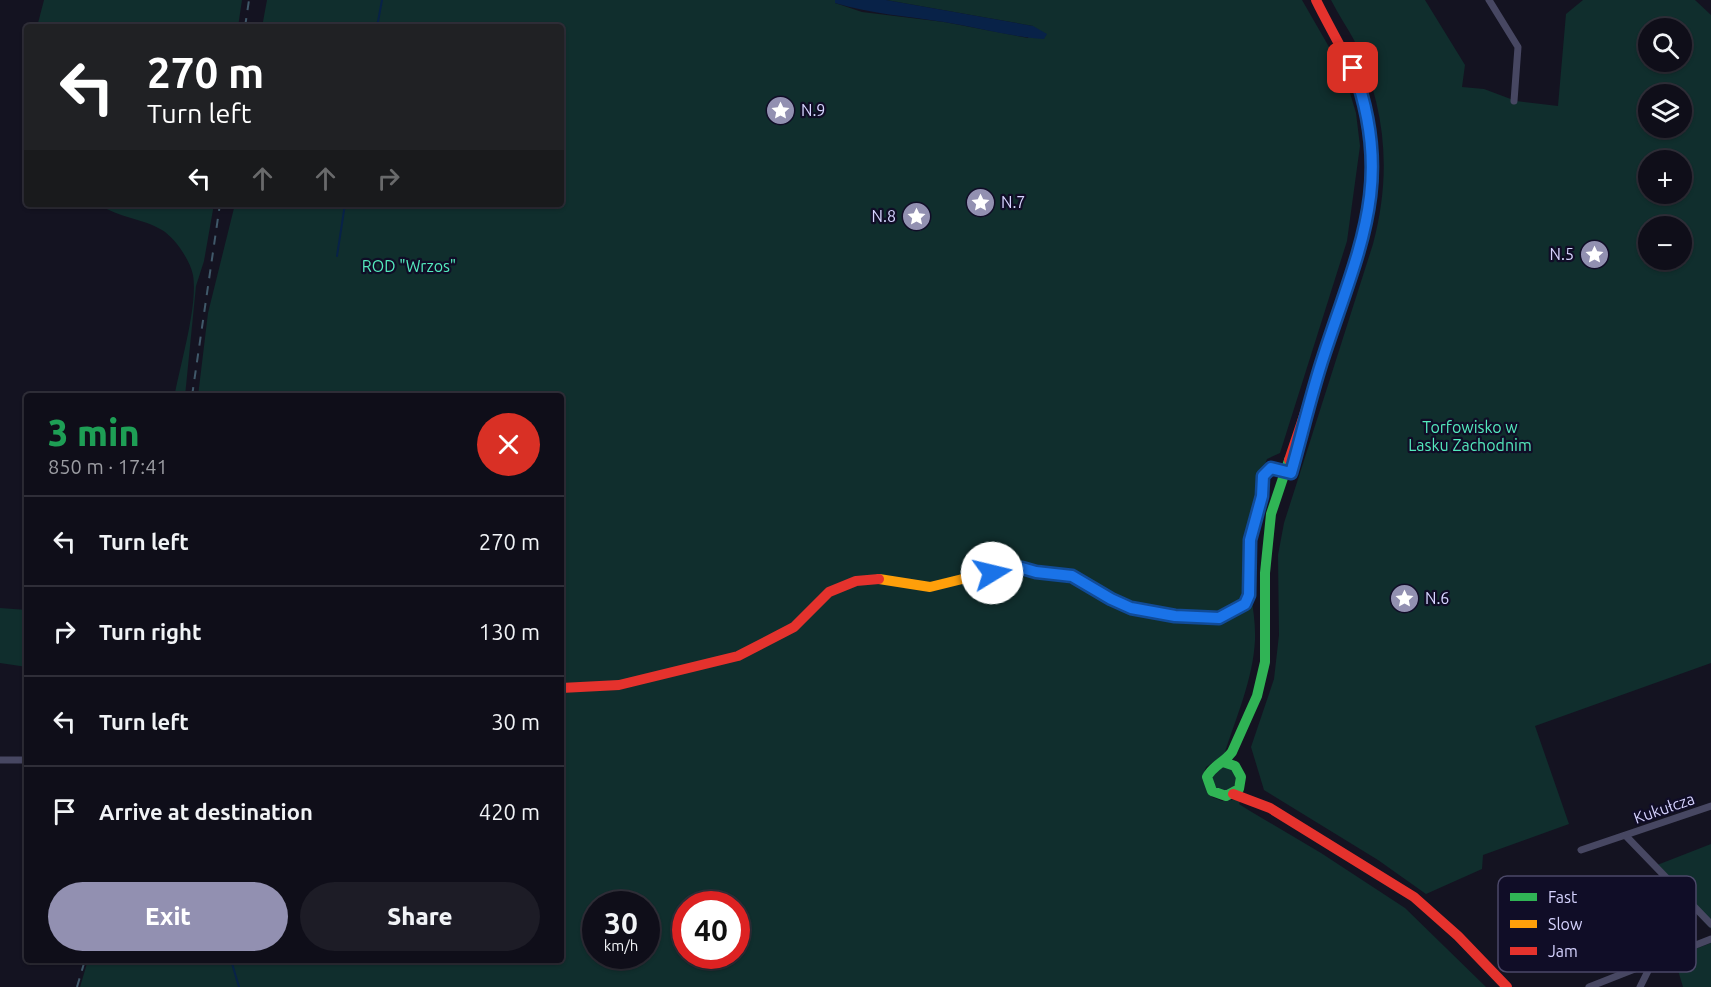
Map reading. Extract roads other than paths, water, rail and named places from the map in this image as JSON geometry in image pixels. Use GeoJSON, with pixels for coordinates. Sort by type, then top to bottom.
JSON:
{"type":"FeatureCollection","features":[{"type":"Feature","properties":{"kind":"main road"},"geometry":{"type":"LineString","coordinates":[[1270,808],[1233,794],[1221,796],[1209,787],[1209,772],[1214,765],[1223,762],[1232,752],[1257,696],[1265,662],[1266,558],[1287,472],[1363,238],[1373,172],[1369,129],[1358,82],[1342,46],[1316,0]]}},
{"type":"Feature","properties":{"kind":"main road"},"geometry":{"type":"LineString","coordinates":[[564,688],[620,686],[738,656],[795,627],[829,592],[856,581],[875,578],[930,587],[1007,568],[1022,568],[1072,576],[1131,608],[1175,616],[1219,618],[1245,604],[1249,595],[1250,540],[1262,496],[1263,476],[1271,468],[1287,472]]}},
{"type":"Feature","properties":{"kind":"main road"},"geometry":{"type":"LineString","coordinates":[[1243,730],[1237,769],[1241,784],[1270,808],[1414,897],[1458,936],[1507,987]]}},
{"type":"Feature","properties":{"kind":"main road"},"geometry":{"type":"LineString","coordinates":[[1223,762],[1237,769]]}},
{"type":"Feature","properties":{"kind":"main road"},"geometry":{"type":"LineString","coordinates":[[1233,794],[1241,784]]}},
{"type":"Feature","properties":{"kind":"street"},"geometry":{"type":"LineString","coordinates":[[1491,1],[1518,49],[1514,101]]}},
{"type":"Feature","properties":{"kind":"street"},"geometry":{"type":"LineString","coordinates":[[0,760],[24,760]]}},
{"type":"Feature","properties":{"kind":"street","name":"Kukułcza"},"geometry":{"type":"LineString","coordinates":[[1581,850],[1711,806]]}},
{"type":"Feature","properties":{"kind":"street","name":"Kukułcza"},"geometry":{"type":"LineString","coordinates":[[1626,836],[1665,876]]}},
{"type":"Feature","properties":{"kind":"street","name":"Kukułcza"},"geometry":{"type":"LineString","coordinates":[[1696,908],[1711,924]]}},
{"type":"Feature","properties":{"kind":"street"},"geometry":{"type":"LineString","coordinates":[[1696,946],[1711,939]]}},
{"type":"Feature","properties":{"kind":"street"},"geometry":{"type":"LineString","coordinates":[[1589,987],[1631,972]]}},
{"type":"Feature","properties":{"kind":"street"},"geometry":{"type":"LineString","coordinates":[[1640,987],[1648,972]]}},
{"type":"Feature","properties":{"kind":"water"},"geometry":{"type":"Polygon","coordinates":[[[835,0],[886,0],[1033,26],[1047,34],[1044,39],[1019,36],[862,10],[835,3],[835,0]]]}},
{"type":"Feature","properties":{"kind":"waterway"},"geometry":{"type":"LineString","coordinates":[[378,24],[382,0]]}},
{"type":"Feature","properties":{"kind":"waterway"},"geometry":{"type":"LineString","coordinates":[[337,256],[345,207]]}},
{"type":"Feature","properties":{"kind":"waterway"},"geometry":{"type":"LineString","coordinates":[[232,963],[239,987]]}},
{"type":"Feature","properties":{"kind":"railway"},"geometry":{"type":"LineString","coordinates":[[245,24],[249,0]]}},
{"type":"Feature","properties":{"kind":"railway"},"geometry":{"type":"LineString","coordinates":[[192,393],[220,207]]}},
{"type":"Feature","properties":{"kind":"railway"},"geometry":{"type":"LineString","coordinates":[[77,987],[84,963]]}},
{"type":"Feature","properties":{"kind":"place","name":"N.9"},"geometry":{"type":"Point","coordinates":[780,110]}},
{"type":"Feature","properties":{"kind":"place","name":"N.7"},"geometry":{"type":"Point","coordinates":[980,202]}},
{"type":"Feature","properties":{"kind":"place","name":"N.8"},"geometry":{"type":"Point","coordinates":[917,216]}},
{"type":"Feature","properties":{"kind":"place","name":"N.5"},"geometry":{"type":"Point","coordinates":[1595,254]}},
{"type":"Feature","properties":{"kind":"place","name":"N.6"},"geometry":{"type":"Point","coordinates":[1404,598]}},
{"type":"Feature","properties":{"kind":"park label","name":"ROD \"Wrzos\""},"geometry":{"type":"Point","coordinates":[409,266]}},
{"type":"Feature","properties":{"kind":"park label","name":"Torfowisko w Lasku Zachodnim"},"geometry":{"type":"Point","coordinates":[1470,436]}}]}
